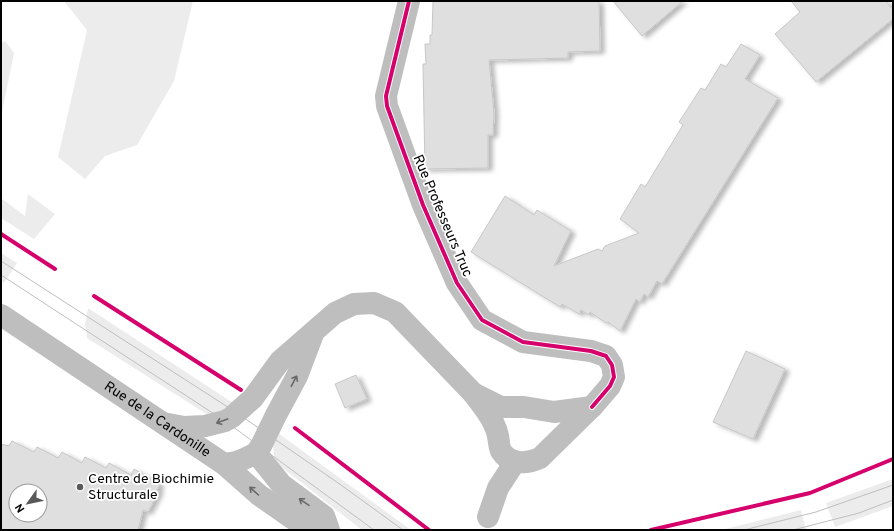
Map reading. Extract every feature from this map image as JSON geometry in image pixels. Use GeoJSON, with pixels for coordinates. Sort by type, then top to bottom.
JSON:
{"type":"FeatureCollection","features":[{"type":"Feature","properties":{"kind":"street","name":"Rue Professeurs Truc"},"geometry":{"type":"LineString","coordinates":[[409,1],[386,96],[387,106],[423,206],[457,283],[482,320],[523,342],[591,351],[606,356],[612,365],[614,377],[610,386],[592,407],[540,458],[532,462],[515,462]]}},
{"type":"Feature","properties":{"kind":"street"},"geometry":{"type":"LineString","coordinates":[[163,423],[184,427],[205,426],[225,421],[232,417],[253,398],[280,361],[335,313],[354,304],[374,303],[395,312],[473,393],[492,420],[498,436],[501,451],[515,462],[498,488],[488,517]]}},
{"type":"Feature","properties":{"kind":"street","name":"Rue de la Cardonille"},"geometry":{"type":"LineString","coordinates":[[1,315],[224,464],[259,495],[308,530]]}},
{"type":"Feature","properties":{"kind":"street"},"geometry":{"type":"LineString","coordinates":[[224,464],[236,462],[256,453],[261,446],[297,376],[315,331]]}},
{"type":"Feature","properties":{"kind":"street"},"geometry":{"type":"LineString","coordinates":[[473,393],[502,408],[524,407],[554,412],[592,407]]}},
{"type":"Feature","properties":{"kind":"street"},"geometry":{"type":"LineString","coordinates":[[256,453],[281,484],[324,516],[329,530]]}},
{"type":"Feature","properties":{"kind":"shaded area"},"geometry":{"type":"Polygon","coordinates":[[[64,1],[193,1],[174,81],[137,145],[105,156],[85,179],[58,157],[87,30],[64,1]]]}},
{"type":"Feature","properties":{"kind":"shaded area"},"geometry":{"type":"Polygon","coordinates":[[[5,41],[14,53],[1,117],[1,43],[5,41]]]}},
{"type":"Feature","properties":{"kind":"shaded area"},"geometry":{"type":"Polygon","coordinates":[[[28,194],[55,214],[34,239],[1,218],[1,198],[25,216],[28,194]]]}},
{"type":"Feature","properties":{"kind":"shaded area"},"geometry":{"type":"Polygon","coordinates":[[[1,253],[17,263],[4,283],[1,281],[1,253]]]}},
{"type":"Feature","properties":{"kind":"shaded area"},"geometry":{"type":"Polygon","coordinates":[[[88,308],[233,403],[224,410],[208,415],[87,338],[85,324],[88,308]]]}},
{"type":"Feature","properties":{"kind":"shaded area"},"geometry":{"type":"Polygon","coordinates":[[[278,433],[411,530],[362,530],[275,462],[273,447],[278,433]]]}},
{"type":"Feature","properties":{"kind":"shaded area"},"geometry":{"type":"Polygon","coordinates":[[[893,479],[893,506],[835,527],[826,503],[893,479]]]}},
{"type":"Feature","properties":{"kind":"shaded area"},"geometry":{"type":"Polygon","coordinates":[[[801,510],[806,530],[721,530],[801,510]]]}},
{"type":"Feature","properties":{"kind":"building"},"geometry":{"type":"Polygon","coordinates":[[[433,1],[599,1],[600,51],[568,52],[568,58],[489,60],[494,113],[493,135],[488,135],[488,168],[425,169],[423,64],[426,64],[425,44],[430,44],[430,35],[432,35],[433,1]]]}},
{"type":"Feature","properties":{"kind":"building"},"geometry":{"type":"Polygon","coordinates":[[[613,1],[683,1],[642,36],[613,1]]]}},
{"type":"Feature","properties":{"kind":"building"},"geometry":{"type":"Polygon","coordinates":[[[791,1],[886,1],[893,10],[893,19],[816,82],[775,34],[800,12],[791,1]]]}},
{"type":"Feature","properties":{"kind":"building"},"geometry":{"type":"Polygon","coordinates":[[[741,44],[760,55],[745,79],[778,98],[662,284],[657,281],[648,297],[644,294],[640,302],[636,299],[620,331],[590,312],[589,315],[581,310],[579,314],[562,304],[560,307],[471,252],[505,196],[534,215],[537,210],[571,231],[554,266],[598,249],[602,251],[605,246],[639,233],[620,219],[641,184],[645,187],[683,125],[679,122],[701,88],[705,90],[721,64],[726,67],[741,44]]]}},
{"type":"Feature","properties":{"kind":"building"},"geometry":{"type":"Polygon","coordinates":[[[746,351],[785,369],[753,439],[713,422],[746,351]]]}},
{"type":"Feature","properties":{"kind":"building"},"geometry":{"type":"Polygon","coordinates":[[[356,375],[367,399],[345,408],[335,384],[356,375]]]}},
{"type":"Feature","properties":{"kind":"building","name":"Centre de Biochimie Structurale"},"geometry":{"type":"Polygon","coordinates":[[[12,441],[34,452],[37,447],[58,458],[62,452],[82,463],[85,457],[106,468],[109,463],[131,475],[134,469],[160,484],[157,490],[159,491],[148,512],[143,510],[138,530],[1,530],[1,444],[9,446],[12,441]]]}},
{"type":"Feature","properties":{"kind":"tram line"},"geometry":{"type":"LineString","coordinates":[[1,261],[237,413],[403,530]]}},
{"type":"Feature","properties":{"kind":"tram line"},"geometry":{"type":"LineString","coordinates":[[1,275],[225,421],[374,530]]}},
{"type":"Feature","properties":{"kind":"tram line"},"geometry":{"type":"LineString","coordinates":[[744,530],[816,512],[893,485]]}},
{"type":"Feature","properties":{"kind":"tram line"},"geometry":{"type":"LineString","coordinates":[[793,530],[859,513],[893,500]]}},
{"type":"Feature","properties":{"kind":"cycle path"},"geometry":{"type":"LineString","coordinates":[[409,1],[386,96],[387,106],[423,205],[457,283],[482,320],[523,342],[591,351],[606,356],[612,365],[614,377],[610,386],[592,407]]}},
{"type":"Feature","properties":{"kind":"cycle path"},"geometry":{"type":"LineString","coordinates":[[1,234],[55,269]]}},
{"type":"Feature","properties":{"kind":"cycle path"},"geometry":{"type":"LineString","coordinates":[[94,296],[241,390]]}},
{"type":"Feature","properties":{"kind":"cycle path"},"geometry":{"type":"LineString","coordinates":[[295,428],[429,530]]}},
{"type":"Feature","properties":{"kind":"cycle path"},"geometry":{"type":"LineString","coordinates":[[651,530],[810,493],[893,459]]}},
{"type":"Feature","properties":{"kind":"place","name":"Centre de Biochimie Structurale"},"geometry":{"type":"Point","coordinates":[80,487]}}]}
